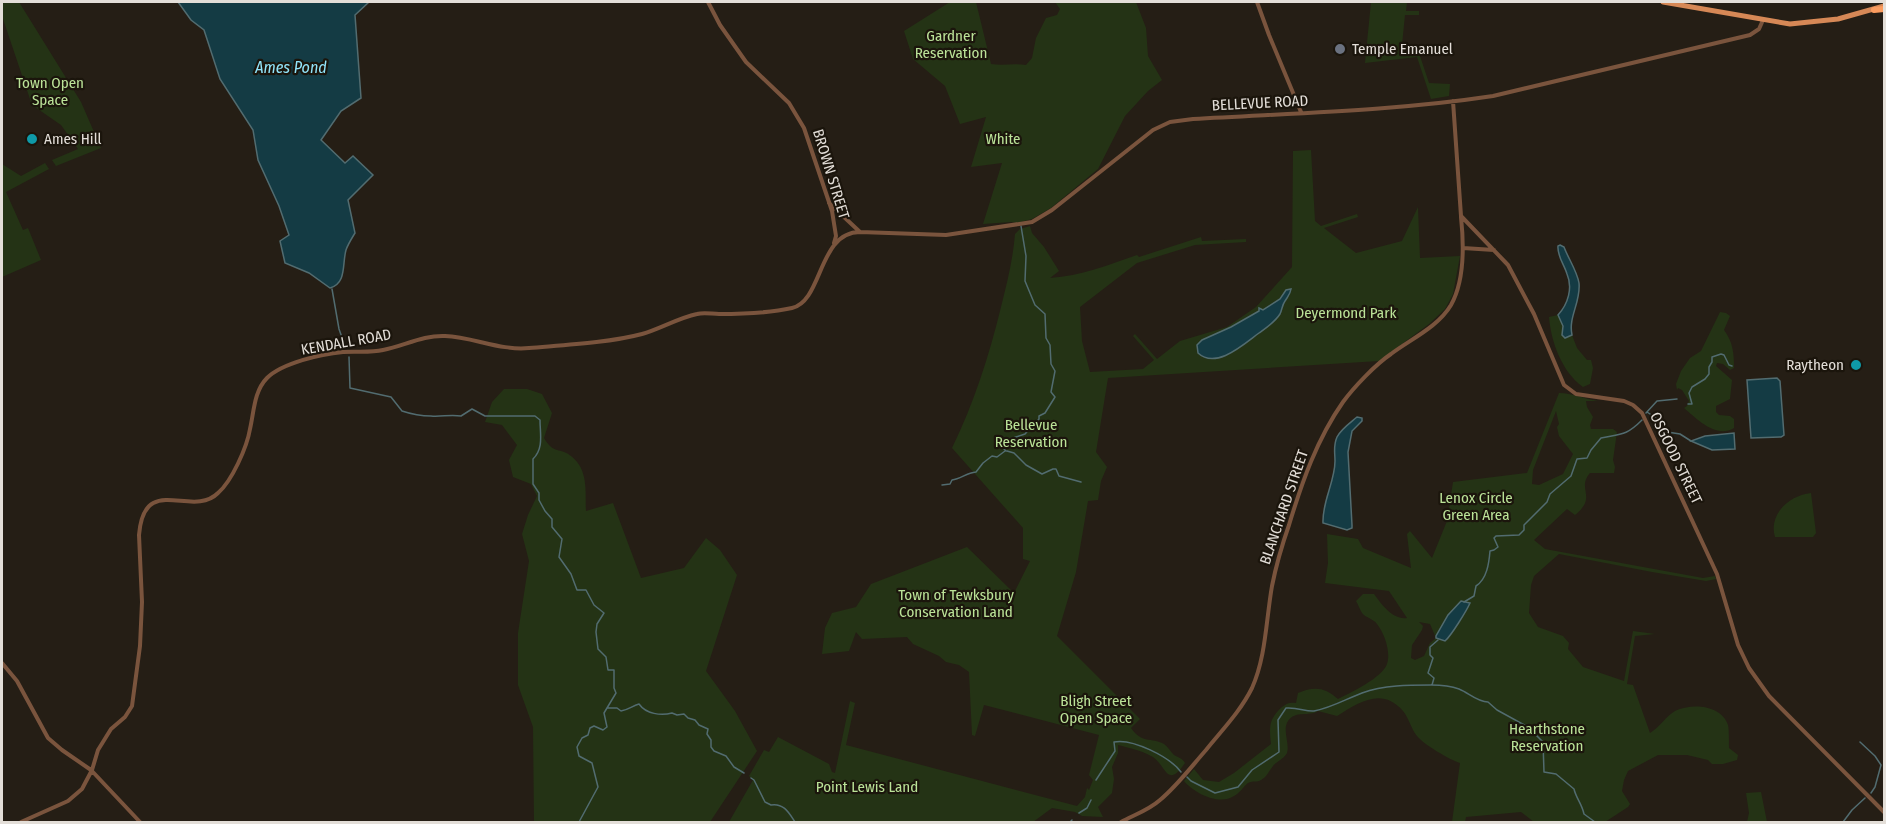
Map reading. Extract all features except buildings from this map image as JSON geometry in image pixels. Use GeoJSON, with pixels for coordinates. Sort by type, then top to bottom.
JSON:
{"type":"FeatureCollection","features":[{"type":"Feature","properties":{"kind":"highway"},"geometry":{"type":"LineString","coordinates":[[1874,10],[1884,8]]}},
{"type":"Feature","properties":{"kind":"main road"},"geometry":{"type":"LineString","coordinates":[[1663,2],[1790,24],[1838,20],[1874,10]]}},
{"type":"Feature","properties":{"kind":"street","name":"BROWN STREET"},"geometry":{"type":"LineString","coordinates":[[708,2],[720,25],[746,62],[784,97],[795,112],[808,137],[829,202],[835,226],[834,244]]}},
{"type":"Feature","properties":{"kind":"street"},"geometry":{"type":"LineString","coordinates":[[1257,2],[1301,112]]}},
{"type":"Feature","properties":{"kind":"street","name":"BELLEVUE ROAD"},"geometry":{"type":"LineString","coordinates":[[834,244],[849,233],[946,235],[1032,222],[1052,210],[1161,125],[1193,119],[1454,101],[1519,90],[1750,35],[1759,29],[1763,20]]}},
{"type":"Feature","properties":{"kind":"street"},"geometry":{"type":"LineString","coordinates":[[1454,101],[1461,216]]}},
{"type":"Feature","properties":{"kind":"street"},"geometry":{"type":"LineString","coordinates":[[829,202],[860,232]]}},
{"type":"Feature","properties":{"kind":"street","name":"BLANCHARD STREET"},"geometry":{"type":"LineString","coordinates":[[1121,822],[1159,801],[1179,781],[1241,706],[1252,687],[1261,658],[1276,565],[1299,490],[1327,425],[1345,399],[1360,383],[1389,355],[1439,320],[1451,305],[1457,289],[1463,248],[1461,216]]}},
{"type":"Feature","properties":{"kind":"street","name":"OSGOOD STREET"},"geometry":{"type":"LineString","coordinates":[[1461,216],[1508,265],[1545,338],[1564,385],[1573,393],[1624,401],[1638,408],[1646,418],[1717,574],[1741,653],[1756,680],[1769,696],[1884,812]]}},
{"type":"Feature","properties":{"kind":"street","name":"KENDALL ROAD"},"geometry":{"type":"LineString","coordinates":[[21,822],[75,796],[82,789],[92,770],[98,750],[111,729],[129,713],[134,699],[140,646],[142,602],[139,535],[145,509],[155,502],[207,500],[220,492],[246,447],[254,406],[266,378],[294,363],[340,352],[380,351],[414,340],[437,336],[455,337],[515,349],[606,340],[646,332],[698,313],[739,313],[790,308],[800,304],[810,291],[834,244]]}},
{"type":"Feature","properties":{"kind":"street"},"geometry":{"type":"LineString","coordinates":[[1463,248],[1494,250]]}},
{"type":"Feature","properties":{"kind":"street"},"geometry":{"type":"LineString","coordinates":[[2,663],[17,681],[54,745],[92,770],[140,822]]}},
{"type":"Feature","properties":{"kind":"green space","name":"Town Open Space"},"geometry":{"type":"Polygon","coordinates":[[[2,2],[19,2],[81,102],[101,148],[56,166],[52,160],[78,149],[61,125],[32,105],[2,16],[2,2]]]}},
{"type":"Feature","properties":{"kind":"green space"},"geometry":{"type":"Polygon","coordinates":[[[950,2],[976,2],[991,64],[1026,65],[1032,58],[1036,38],[1046,18],[1057,15],[1060,9],[1055,2],[1136,2],[1146,28],[1148,56],[1162,80],[1148,91],[1125,116],[1098,169],[1051,208],[1032,219],[1017,223],[983,224],[1002,163],[971,167],[986,117],[960,124],[945,86],[913,59],[904,31],[950,2]]]}},
{"type":"Feature","properties":{"kind":"green space"},"geometry":{"type":"Polygon","coordinates":[[[1371,2],[1407,2],[1406,11],[1419,11],[1419,15],[1405,15],[1401,55],[1419,53],[1429,83],[1450,84],[1449,96],[1431,99],[1417,57],[1365,63],[1371,2]]]}},
{"type":"Feature","properties":{"kind":"green space"},"geometry":{"type":"Polygon","coordinates":[[[1311,150],[1315,221],[1321,226],[1357,214],[1358,217],[1324,228],[1356,253],[1402,241],[1418,207],[1420,258],[1460,256],[1453,294],[1445,309],[1429,324],[1379,361],[1108,378],[1096,452],[1107,467],[1101,481],[1098,500],[1088,501],[1076,572],[1057,636],[1140,719],[1131,728],[1135,733],[1143,738],[1164,744],[1174,755],[1183,760],[1185,763],[1179,771],[1170,775],[1151,756],[1118,745],[1118,753],[1112,767],[1114,779],[1112,793],[1098,807],[1103,817],[1082,816],[1075,812],[1052,808],[1033,822],[729,822],[753,780],[749,776],[764,750],[769,752],[778,737],[829,764],[832,772],[835,773],[850,701],[855,703],[846,745],[1077,806],[1085,797],[1087,788],[1089,790],[1093,780],[1089,775],[1099,735],[984,705],[975,736],[972,735],[969,672],[913,644],[907,637],[862,639],[856,632],[849,651],[822,654],[825,628],[832,613],[856,607],[871,584],[967,547],[1014,593],[1030,561],[1023,559],[1023,528],[952,448],[974,397],[986,361],[1008,280],[1015,234],[1020,229],[1030,226],[1032,233],[1059,271],[1050,278],[1084,272],[1201,237],[1202,241],[1246,239],[1246,242],[1195,245],[1137,263],[1080,307],[1082,341],[1090,372],[1143,369],[1154,360],[1133,336],[1135,334],[1157,359],[1180,341],[1227,327],[1256,307],[1292,267],[1293,151],[1311,150]]]}},
{"type":"Feature","properties":{"kind":"green space"},"geometry":{"type":"Polygon","coordinates":[[[45,163],[49,169],[6,192],[23,230],[28,228],[41,260],[2,277],[2,164],[21,176],[45,163]]]}},
{"type":"Feature","properties":{"kind":"green space"},"geometry":{"type":"Polygon","coordinates":[[[1720,312],[1730,316],[1724,330],[1734,357],[1734,368],[1730,370],[1723,364],[1717,363],[1716,366],[1732,380],[1730,399],[1716,406],[1716,412],[1719,415],[1730,416],[1734,419],[1734,428],[1727,431],[1707,426],[1684,408],[1689,401],[1682,390],[1678,388],[1677,390],[1676,384],[1690,358],[1701,351],[1720,312]]]}},
{"type":"Feature","properties":{"kind":"green space"},"geometry":{"type":"Polygon","coordinates":[[[1558,315],[1563,326],[1562,333],[1569,337],[1572,335],[1577,348],[1587,360],[1591,360],[1593,368],[1590,384],[1583,387],[1569,373],[1555,346],[1549,317],[1558,315]]]}},
{"type":"Feature","properties":{"kind":"green space"},"geometry":{"type":"Polygon","coordinates":[[[504,389],[527,389],[542,394],[552,413],[544,438],[554,449],[571,456],[581,468],[585,482],[586,511],[613,503],[641,578],[684,568],[706,538],[720,550],[737,575],[706,671],[735,711],[757,751],[710,822],[534,822],[533,727],[518,685],[518,633],[529,561],[522,534],[537,496],[531,484],[513,477],[509,460],[517,445],[502,425],[485,422],[492,402],[504,389]]]}},
{"type":"Feature","properties":{"kind":"green space"},"geometry":{"type":"Polygon","coordinates":[[[1559,393],[1598,401],[1586,401],[1593,417],[1590,425],[1591,429],[1613,429],[1617,432],[1613,460],[1614,473],[1590,473],[1586,479],[1586,498],[1582,509],[1575,515],[1567,509],[1534,540],[1545,549],[1703,578],[1715,576],[1716,579],[1706,581],[1559,554],[1534,576],[1529,613],[1538,627],[1563,636],[1569,643],[1568,649],[1583,667],[1624,681],[1633,631],[1655,634],[1635,636],[1627,684],[1633,685],[1650,733],[1675,711],[1682,708],[1697,707],[1713,710],[1724,718],[1728,725],[1729,748],[1738,755],[1737,760],[1712,764],[1708,760],[1687,755],[1658,755],[1628,771],[1622,791],[1630,804],[1605,822],[1534,822],[1521,812],[1466,817],[1465,822],[1452,822],[1460,763],[1425,743],[1415,733],[1403,711],[1387,699],[1378,698],[1362,702],[1337,716],[1318,711],[1291,718],[1286,725],[1288,749],[1286,755],[1263,779],[1248,783],[1228,799],[1207,797],[1184,781],[1194,769],[1203,780],[1219,782],[1234,773],[1271,744],[1272,719],[1284,706],[1296,703],[1298,693],[1309,689],[1319,689],[1329,692],[1338,699],[1379,675],[1387,664],[1388,649],[1385,638],[1376,622],[1362,613],[1356,601],[1363,594],[1374,594],[1384,607],[1397,617],[1407,618],[1389,591],[1325,583],[1328,563],[1327,534],[1358,539],[1363,548],[1411,568],[1407,534],[1410,531],[1432,558],[1447,521],[1453,482],[1527,473],[1559,393]],[[1556,411],[1533,470],[1532,484],[1539,485],[1563,474],[1573,454],[1559,436],[1556,411]],[[1419,622],[1423,626],[1422,630],[1412,645],[1411,658],[1415,660],[1424,656],[1430,643],[1436,638],[1430,624],[1419,622]]]}},
{"type":"Feature","properties":{"kind":"green space"},"geometry":{"type":"Polygon","coordinates":[[[1811,493],[1816,533],[1813,537],[1775,537],[1775,521],[1782,507],[1796,497],[1811,493]]]}},
{"type":"Feature","properties":{"kind":"green space"},"geometry":{"type":"Polygon","coordinates":[[[1761,792],[1767,822],[1747,822],[1749,813],[1746,793],[1761,792]]]}},
{"type":"Feature","properties":{"kind":"water","name":"Ames Pond"},"geometry":{"type":"Polygon","coordinates":[[[178,2],[369,2],[355,15],[361,98],[341,111],[321,140],[345,163],[353,156],[373,175],[348,200],[355,233],[346,250],[343,272],[335,286],[330,288],[309,273],[285,263],[280,241],[289,235],[279,206],[258,160],[253,130],[220,79],[204,30],[191,20],[178,2]]]}},
{"type":"Feature","properties":{"kind":"water"},"geometry":{"type":"Polygon","coordinates":[[[1558,246],[1564,247],[1579,283],[1571,328],[1572,335],[1565,338],[1562,335],[1563,326],[1558,315],[1567,301],[1570,285],[1559,253],[1558,246]]]}},
{"type":"Feature","properties":{"kind":"water"},"geometry":{"type":"Polygon","coordinates":[[[1291,289],[1276,320],[1238,349],[1213,359],[1198,353],[1197,345],[1202,340],[1231,327],[1259,311],[1259,308],[1263,310],[1280,299],[1286,290],[1291,289]]]}},
{"type":"Feature","properties":{"kind":"water"},"geometry":{"type":"Polygon","coordinates":[[[1777,378],[1780,381],[1784,435],[1751,438],[1747,380],[1777,378]]]}},
{"type":"Feature","properties":{"kind":"water"},"geometry":{"type":"Polygon","coordinates":[[[1357,417],[1362,418],[1362,421],[1352,431],[1348,452],[1352,528],[1347,530],[1323,523],[1323,515],[1333,476],[1337,437],[1357,417]]]}},
{"type":"Feature","properties":{"kind":"water"},"geometry":{"type":"Polygon","coordinates":[[[1734,433],[1735,449],[1712,450],[1691,441],[1705,436],[1734,433]]]}},
{"type":"Feature","properties":{"kind":"water"},"geometry":{"type":"Polygon","coordinates":[[[1461,601],[1470,603],[1455,629],[1445,641],[1436,638],[1448,615],[1461,601]]]}},
{"type":"Feature","properties":{"kind":"waterway"},"geometry":{"type":"LineString","coordinates":[[1006,451],[1003,448],[1004,441],[1025,434],[1039,419],[1039,416],[1045,413],[1055,397],[1051,392],[1055,371],[1051,364],[1050,345],[1046,338],[1045,314],[1035,305],[1025,281],[1026,256],[1021,226]]}},
{"type":"Feature","properties":{"kind":"waterway"},"geometry":{"type":"LineString","coordinates":[[332,289],[339,329],[345,346]]}},
{"type":"Feature","properties":{"kind":"waterway"},"geometry":{"type":"LineString","coordinates":[[1688,404],[1692,404],[1689,393],[1692,387],[1709,374],[1712,357],[1724,355],[1729,365],[1732,366]]}},
{"type":"Feature","properties":{"kind":"waterway"},"geometry":{"type":"LineString","coordinates":[[349,357],[350,388],[391,397],[402,411],[424,416],[461,416],[472,409],[485,416],[535,416],[540,420],[541,441],[539,450],[533,459],[533,484],[539,493],[539,500],[552,519],[552,527],[562,539],[559,557],[571,574],[577,590],[586,590],[594,605],[604,613],[597,624],[598,649],[606,657],[608,670],[614,670],[616,693],[604,713],[607,727],[603,730],[594,726],[590,728],[588,735],[582,738],[577,747],[579,756],[592,763],[598,787],[579,822]]}},
{"type":"Feature","properties":{"kind":"waterway"},"geometry":{"type":"LineString","coordinates":[[1646,413],[1657,401],[1677,399]]}},
{"type":"Feature","properties":{"kind":"waterway"},"geometry":{"type":"LineString","coordinates":[[1647,412],[1656,418],[1656,425],[1661,431],[1680,434],[1691,441]]}},
{"type":"Feature","properties":{"kind":"waterway"},"geometry":{"type":"LineString","coordinates":[[1464,602],[1474,596],[1476,586],[1485,575],[1490,551],[1498,547],[1494,538],[1519,535],[1524,530],[1524,525],[1547,502],[1550,494],[1571,476],[1577,459],[1587,458],[1601,438],[1627,432],[1642,420]]}},
{"type":"Feature","properties":{"kind":"waterway"},"geometry":{"type":"LineString","coordinates":[[942,485],[950,484],[952,480],[976,472],[992,456],[997,457],[1005,451]]}},
{"type":"Feature","properties":{"kind":"waterway"},"geometry":{"type":"LineString","coordinates":[[1007,451],[1014,453],[1026,465],[1042,474],[1056,469],[1059,476],[1081,482]]}},
{"type":"Feature","properties":{"kind":"waterway"},"geometry":{"type":"LineString","coordinates":[[1432,685],[1434,678],[1428,673],[1433,658],[1430,655],[1430,647],[1438,640]]}},
{"type":"Feature","properties":{"kind":"waterway"},"geometry":{"type":"LineString","coordinates":[[1187,777],[1215,793],[1238,787],[1252,770],[1279,752],[1278,720],[1286,708],[1314,711],[1370,690],[1388,687],[1445,686],[1459,689],[1488,702],[1497,710],[1528,727],[1543,742],[1544,772],[1556,774],[1574,789],[1584,814],[1595,822]]}},
{"type":"Feature","properties":{"kind":"waterway"},"geometry":{"type":"LineString","coordinates":[[608,708],[617,708],[621,711],[639,704],[654,713],[684,714],[708,729],[707,734],[714,751],[726,756],[734,767],[744,773]]}},
{"type":"Feature","properties":{"kind":"waterway"},"geometry":{"type":"LineString","coordinates":[[1096,780],[1115,751],[1114,742],[1131,743],[1150,750],[1168,760],[1181,772]]}},
{"type":"Feature","properties":{"kind":"waterway"},"geometry":{"type":"LineString","coordinates":[[1860,742],[1881,765],[1871,793]]}},
{"type":"Feature","properties":{"kind":"waterway"},"geometry":{"type":"LineString","coordinates":[[751,778],[765,802],[783,807],[795,822]]}},
{"type":"Feature","properties":{"kind":"waterway"},"geometry":{"type":"LineString","coordinates":[[1843,822],[1865,798]]}},
{"type":"Feature","properties":{"kind":"waterway"},"geometry":{"type":"LineString","coordinates":[[1079,813],[1087,808],[1091,800]]}},
{"type":"Feature","properties":{"kind":"place","name":"Temple Emanuel"},"geometry":{"type":"Point","coordinates":[1340,49]}},
{"type":"Feature","properties":{"kind":"place","name":"Ames Hill"},"geometry":{"type":"Point","coordinates":[32,139]}},
{"type":"Feature","properties":{"kind":"place","name":"Raytheon"},"geometry":{"type":"Point","coordinates":[1856,365]}},
{"type":"Feature","properties":{"kind":"park label","name":"Gardner Reservation"},"geometry":{"type":"Point","coordinates":[951,44]}},
{"type":"Feature","properties":{"kind":"park label","name":"White"},"geometry":{"type":"Point","coordinates":[1003,139]}},
{"type":"Feature","properties":{"kind":"park label","name":"Deyermond Park"},"geometry":{"type":"Point","coordinates":[1346,313]}},
{"type":"Feature","properties":{"kind":"park label","name":"Bellevue Reservation"},"geometry":{"type":"Point","coordinates":[1031,434]}},
{"type":"Feature","properties":{"kind":"park label","name":"Lenox Circle Green Area"},"geometry":{"type":"Point","coordinates":[1476,506]}},
{"type":"Feature","properties":{"kind":"park label","name":"Town of Tewksbury Conservation Land"},"geometry":{"type":"Point","coordinates":[956,604]}},
{"type":"Feature","properties":{"kind":"park label","name":"Bligh Street Open Space"},"geometry":{"type":"Point","coordinates":[1096,710]}},
{"type":"Feature","properties":{"kind":"park label","name":"Hearthstone Reservation"},"geometry":{"type":"Point","coordinates":[1547,738]}},
{"type":"Feature","properties":{"kind":"park label","name":"Point Lewis Land"},"geometry":{"type":"Point","coordinates":[867,787]}}]}
